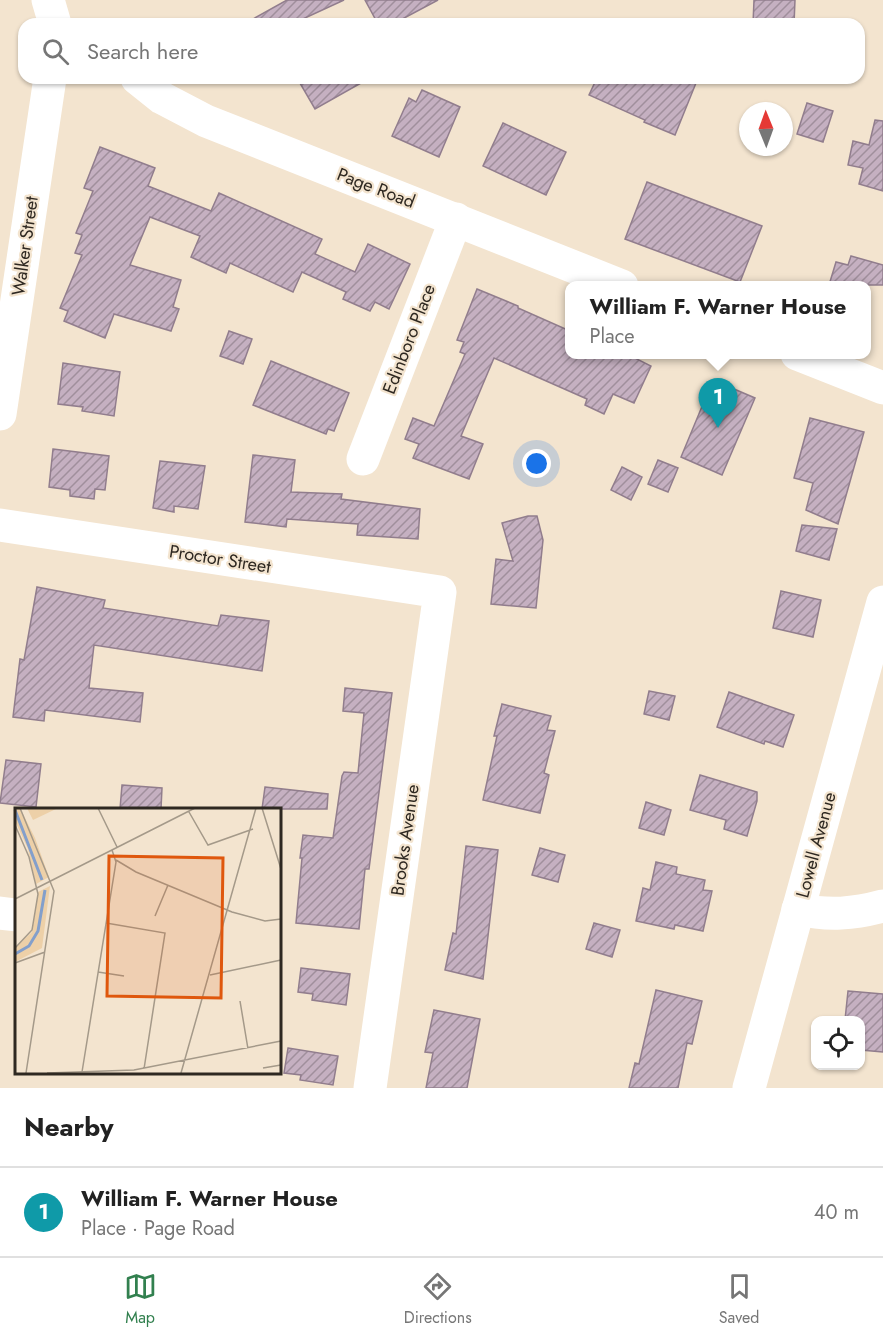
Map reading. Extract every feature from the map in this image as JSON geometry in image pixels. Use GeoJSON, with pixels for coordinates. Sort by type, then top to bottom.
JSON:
{"type":"FeatureCollection","features":[{"type":"Feature","properties":{"kind":"street"},"geometry":{"type":"LineString","coordinates":[[48,0],[54,18]]}},
{"type":"Feature","properties":{"kind":"street","name":"Walker Street"},"geometry":{"type":"LineString","coordinates":[[0,414],[11,270],[49,84]]}},
{"type":"Feature","properties":{"kind":"street","name":"Page Road"},"geometry":{"type":"LineString","coordinates":[[144,84],[162,98],[206,121],[612,281]]}},
{"type":"Feature","properties":{"kind":"street","name":"Edinboro Place"},"geometry":{"type":"LineString","coordinates":[[363,459],[456,219]]}},
{"type":"Feature","properties":{"kind":"street"},"geometry":{"type":"LineString","coordinates":[[810,359],[883,388]]}},
{"type":"Feature","properties":{"kind":"street","name":"Proctor Street"},"geometry":{"type":"LineString","coordinates":[[0,525],[440,592]]}},
{"type":"Feature","properties":{"kind":"street","name":"Brooks Avenue"},"geometry":{"type":"LineString","coordinates":[[370,1088],[440,592]]}},
{"type":"Feature","properties":{"kind":"street","name":"Lowell Avenue"},"geometry":{"type":"LineString","coordinates":[[749,1088],[883,602]]}},
{"type":"Feature","properties":{"kind":"street"},"geometry":{"type":"LineString","coordinates":[[798,909],[843,914],[883,906]]}},
{"type":"Feature","properties":{"kind":"street"},"geometry":{"type":"LineString","coordinates":[[0,913],[15,915]]}},
{"type":"Feature","properties":{"kind":"building"},"geometry":{"type":"Polygon","coordinates":[[[287,0],[344,0],[305,18],[255,18],[287,0]]]}},
{"type":"Feature","properties":{"kind":"building"},"geometry":{"type":"Polygon","coordinates":[[[365,0],[438,0],[404,18],[375,18],[365,0]]]}},
{"type":"Feature","properties":{"kind":"building"},"geometry":{"type":"Polygon","coordinates":[[[754,0],[795,0],[794,18],[753,18],[754,0]]]}},
{"type":"Feature","properties":{"kind":"building"},"geometry":{"type":"Polygon","coordinates":[[[300,84],[359,84],[315,109],[300,84]]]}},
{"type":"Feature","properties":{"kind":"building"},"geometry":{"type":"Polygon","coordinates":[[[594,84],[696,84],[675,135],[589,95],[594,84]]]}},
{"type":"Feature","properties":{"kind":"building"},"geometry":{"type":"Polygon","coordinates":[[[422,90],[460,107],[439,157],[392,136],[409,98],[416,102],[422,90]]]}},
{"type":"Feature","properties":{"kind":"building"},"geometry":{"type":"Polygon","coordinates":[[[807,103],[833,111],[823,142],[797,134],[807,103]]]}},
{"type":"Feature","properties":{"kind":"building"},"geometry":{"type":"Polygon","coordinates":[[[875,120],[883,121],[883,191],[859,184],[863,168],[848,165],[853,141],[869,145],[875,120]]]}},
{"type":"Feature","properties":{"kind":"building"},"geometry":{"type":"Polygon","coordinates":[[[503,123],[566,152],[546,195],[483,166],[503,123]]]}},
{"type":"Feature","properties":{"kind":"building"},"geometry":{"type":"Polygon","coordinates":[[[100,147],[155,168],[148,186],[211,211],[219,193],[322,239],[315,254],[355,272],[368,244],[410,264],[389,309],[375,302],[370,311],[343,299],[346,292],[302,272],[293,292],[230,263],[226,273],[191,257],[200,236],[150,217],[130,265],[181,280],[173,307],[179,309],[171,331],[114,314],[105,338],[64,321],[68,311],[60,308],[82,255],[75,253],[82,235],[76,233],[93,191],[84,188],[100,147]]]}},
{"type":"Feature","properties":{"kind":"building"},"geometry":{"type":"Polygon","coordinates":[[[647,182],[762,226],[740,281],[625,239],[647,182]]]}},
{"type":"Feature","properties":{"kind":"building"},"geometry":{"type":"Polygon","coordinates":[[[851,256],[883,265],[883,285],[871,285],[871,281],[830,281],[836,262],[848,265],[851,256]]]}},
{"type":"Feature","properties":{"kind":"building"},"geometry":{"type":"Polygon","coordinates":[[[477,289],[565,329],[565,359],[637,359],[651,366],[634,403],[613,394],[604,414],[585,405],[587,399],[494,358],[461,436],[483,444],[469,479],[413,458],[419,444],[405,439],[413,418],[434,426],[465,354],[460,352],[464,342],[457,340],[477,289]]]}},
{"type":"Feature","properties":{"kind":"building"},"geometry":{"type":"Polygon","coordinates":[[[229,331],[252,339],[243,364],[220,356],[229,331]]]}},
{"type":"Feature","properties":{"kind":"building"},"geometry":{"type":"Polygon","coordinates":[[[271,361],[349,393],[334,431],[328,429],[326,434],[253,405],[271,361]]]}},
{"type":"Feature","properties":{"kind":"building"},"geometry":{"type":"Polygon","coordinates":[[[63,363],[120,372],[114,416],[82,411],[83,407],[58,404],[63,363]]]}},
{"type":"Feature","properties":{"kind":"building"},"geometry":{"type":"Polygon","coordinates":[[[713,380],[755,398],[722,475],[681,457],[713,380]]]}},
{"type":"Feature","properties":{"kind":"building"},"geometry":{"type":"Polygon","coordinates":[[[810,418],[864,432],[838,524],[806,510],[813,483],[794,478],[810,418]]]}},
{"type":"Feature","properties":{"kind":"building"},"geometry":{"type":"Polygon","coordinates":[[[53,449],[109,456],[105,490],[95,489],[94,499],[70,496],[70,490],[49,487],[53,449]]]}},
{"type":"Feature","properties":{"kind":"building"},"geometry":{"type":"Polygon","coordinates":[[[253,455],[295,460],[291,492],[342,494],[341,499],[420,509],[418,539],[357,535],[358,524],[287,519],[286,527],[245,522],[253,455]]]}},
{"type":"Feature","properties":{"kind":"building"},"geometry":{"type":"Polygon","coordinates":[[[658,460],[678,468],[668,492],[648,484],[658,460]]]}},
{"type":"Feature","properties":{"kind":"building"},"geometry":{"type":"Polygon","coordinates":[[[160,461],[205,466],[198,509],[174,506],[174,512],[153,508],[160,461]]]}},
{"type":"Feature","properties":{"kind":"building"},"geometry":{"type":"Polygon","coordinates":[[[622,467],[642,477],[631,500],[611,490],[622,467]]]}},
{"type":"Feature","properties":{"kind":"building"},"geometry":{"type":"Polygon","coordinates":[[[537,516],[543,540],[536,608],[491,604],[496,559],[513,561],[502,523],[537,516]]]}},
{"type":"Feature","properties":{"kind":"building"},"geometry":{"type":"Polygon","coordinates":[[[802,525],[837,529],[829,560],[796,551],[802,525]]]}},
{"type":"Feature","properties":{"kind":"building"},"geometry":{"type":"Polygon","coordinates":[[[37,587],[105,600],[103,608],[218,626],[221,615],[269,621],[262,671],[94,645],[89,688],[143,693],[140,722],[45,710],[44,721],[13,717],[20,659],[24,660],[37,587]]]}},
{"type":"Feature","properties":{"kind":"building"},"geometry":{"type":"Polygon","coordinates":[[[781,591],[821,600],[813,637],[773,628],[781,591]]]}},
{"type":"Feature","properties":{"kind":"building"},"geometry":{"type":"Polygon","coordinates":[[[345,688],[392,693],[369,869],[365,869],[359,929],[296,923],[303,835],[333,838],[342,776],[344,772],[358,773],[364,713],[343,711],[345,688]]]}},
{"type":"Feature","properties":{"kind":"building"},"geometry":{"type":"Polygon","coordinates":[[[649,691],[675,696],[669,720],[644,714],[649,691]]]}},
{"type":"Feature","properties":{"kind":"building"},"geometry":{"type":"Polygon","coordinates":[[[729,692],[794,715],[783,747],[765,741],[764,744],[717,727],[729,692]]]}},
{"type":"Feature","properties":{"kind":"building"},"geometry":{"type":"Polygon","coordinates":[[[502,704],[551,716],[547,730],[555,731],[544,773],[549,775],[540,813],[483,800],[502,704]]]}},
{"type":"Feature","properties":{"kind":"building"},"geometry":{"type":"Polygon","coordinates":[[[6,760],[41,764],[36,807],[0,803],[6,760]]]}},
{"type":"Feature","properties":{"kind":"building"},"geometry":{"type":"Polygon","coordinates":[[[700,775],[757,792],[757,801],[747,836],[724,829],[726,820],[690,810],[700,775]]]}},
{"type":"Feature","properties":{"kind":"building"},"geometry":{"type":"Polygon","coordinates":[[[122,785],[162,788],[161,808],[120,808],[122,785]]]}},
{"type":"Feature","properties":{"kind":"building"},"geometry":{"type":"Polygon","coordinates":[[[265,787],[328,794],[327,809],[262,808],[265,787]]]}},
{"type":"Feature","properties":{"kind":"building"},"geometry":{"type":"Polygon","coordinates":[[[646,802],[671,810],[664,835],[639,828],[646,802]]]}},
{"type":"Feature","properties":{"kind":"building"},"geometry":{"type":"Polygon","coordinates":[[[466,846],[498,850],[483,979],[445,970],[453,933],[456,934],[466,846]]]}},
{"type":"Feature","properties":{"kind":"building"},"geometry":{"type":"Polygon","coordinates":[[[540,848],[565,855],[558,882],[532,875],[540,848]]]}},
{"type":"Feature","properties":{"kind":"building"},"geometry":{"type":"Polygon","coordinates":[[[656,862],[677,867],[676,874],[705,880],[703,890],[712,891],[703,931],[675,925],[674,929],[636,921],[643,888],[650,890],[656,862]]]}},
{"type":"Feature","properties":{"kind":"building"},"geometry":{"type":"Polygon","coordinates":[[[594,923],[620,930],[612,957],[586,949],[594,923]]]}},
{"type":"Feature","properties":{"kind":"building"},"geometry":{"type":"Polygon","coordinates":[[[301,968],[350,974],[346,1005],[312,1000],[313,994],[298,992],[301,968]]]}},
{"type":"Feature","properties":{"kind":"building"},"geometry":{"type":"Polygon","coordinates":[[[656,990],[702,1001],[692,1044],[687,1043],[678,1088],[629,1088],[635,1063],[639,1064],[656,990]]]}},
{"type":"Feature","properties":{"kind":"building"},"geometry":{"type":"Polygon","coordinates":[[[848,991],[883,994],[883,1052],[865,1050],[865,1016],[845,1016],[848,991]]]}},
{"type":"Feature","properties":{"kind":"building"},"geometry":{"type":"Polygon","coordinates":[[[434,1010],[480,1019],[467,1088],[426,1088],[433,1053],[425,1052],[434,1010]]]}},
{"type":"Feature","properties":{"kind":"building"},"geometry":{"type":"Polygon","coordinates":[[[288,1048],[338,1056],[333,1085],[300,1080],[301,1075],[284,1073],[288,1048]]]}},
{"type":"Feature","properties":{"kind":"place","name":"William F. Warner House"},"geometry":{"type":"Point","coordinates":[718,428]}}]}
